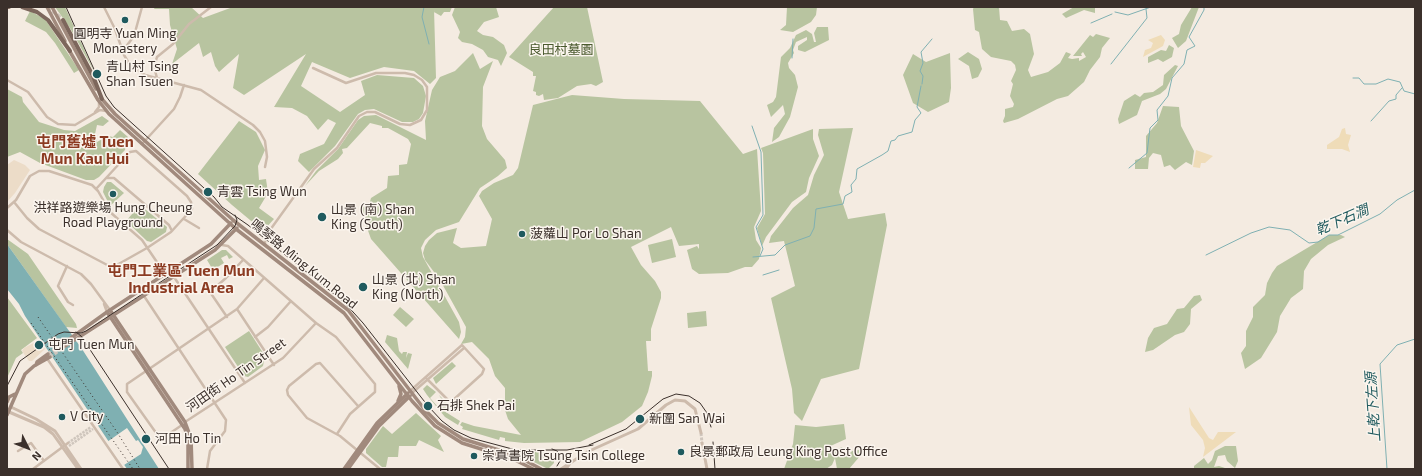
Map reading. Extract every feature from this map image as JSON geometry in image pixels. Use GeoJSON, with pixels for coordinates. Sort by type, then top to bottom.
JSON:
{"type":"FeatureCollection","features":[{"type":"Feature","properties":{"kind":"main road"},"geometry":{"type":"LineString","coordinates":[[22,7],[37,12],[48,20],[70,51],[100,100],[143,143]]}},
{"type":"Feature","properties":{"kind":"main road"},"geometry":{"type":"LineString","coordinates":[[48,7],[70,51]]}},
{"type":"Feature","properties":{"kind":"main road"},"geometry":{"type":"LineString","coordinates":[[52,7],[106,112],[232,222],[212,244],[108,311],[64,345]]}},
{"type":"Feature","properties":{"kind":"main road"},"geometry":{"type":"LineString","coordinates":[[63,20],[93,76],[100,100]]}},
{"type":"Feature","properties":{"kind":"main road","name":"鳴琴路 Ming Kum Road"},"geometry":{"type":"LineString","coordinates":[[232,222],[239,225],[348,310],[430,422],[450,437],[468,445],[513,459],[533,469]]}},
{"type":"Feature","properties":{"kind":"main road","name":"鳴琴路 Ming Kum Road"},"geometry":{"type":"LineString","coordinates":[[232,222],[236,229],[344,313],[399,383],[433,419],[452,434],[515,456],[542,469]]}},
{"type":"Feature","properties":{"kind":"main road"},"geometry":{"type":"LineString","coordinates":[[75,337],[112,317],[222,245],[239,225]]}},
{"type":"Feature","properties":{"kind":"main road"},"geometry":{"type":"LineString","coordinates":[[230,235],[244,235]]}},
{"type":"Feature","properties":{"kind":"main road"},"geometry":{"type":"LineString","coordinates":[[108,311],[184,423],[191,438],[192,469]]}},
{"type":"Feature","properties":{"kind":"main road"},"geometry":{"type":"LineString","coordinates":[[8,412],[9,406],[25,374],[36,365],[37,362],[48,356]]}},
{"type":"Feature","properties":{"kind":"main road"},"geometry":{"type":"LineString","coordinates":[[398,402],[401,394],[399,383]]}},
{"type":"Feature","properties":{"kind":"main road"},"geometry":{"type":"LineString","coordinates":[[7,396],[15,394]]}},
{"type":"Feature","properties":{"kind":"main road"},"geometry":{"type":"LineString","coordinates":[[7,402],[9,397],[15,394]]}},
{"type":"Feature","properties":{"kind":"main road"},"geometry":{"type":"LineString","coordinates":[[348,469],[377,423],[398,402],[410,394]]}},
{"type":"Feature","properties":{"kind":"main road"},"geometry":{"type":"LineString","coordinates":[[344,469],[382,422],[410,394]]}},
{"type":"Feature","properties":{"kind":"main road"},"geometry":{"type":"LineString","coordinates":[[184,423],[188,437],[188,469]]}},
{"type":"Feature","properties":{"kind":"street"},"geometry":{"type":"LineString","coordinates":[[104,7],[113,24],[122,52],[135,69],[145,75],[204,91],[257,128],[263,136],[266,146],[267,157],[265,167]]}},
{"type":"Feature","properties":{"kind":"street"},"geometry":{"type":"LineString","coordinates":[[122,52],[132,40],[136,32],[142,7]]}},
{"type":"Feature","properties":{"kind":"street"},"geometry":{"type":"LineString","coordinates":[[158,78],[154,67],[157,57],[173,44],[189,24],[211,7]]}},
{"type":"Feature","properties":{"kind":"street"},"geometry":{"type":"LineString","coordinates":[[256,239],[265,236],[314,169],[336,148],[359,116],[367,112],[375,112],[400,124],[410,125],[421,120],[426,112],[428,96],[427,87],[422,80],[414,75],[383,72],[346,83],[338,79],[333,79],[313,68]]}},
{"type":"Feature","properties":{"kind":"street"},"geometry":{"type":"LineString","coordinates":[[7,80],[28,92],[47,117],[58,124],[74,125],[101,110],[106,112]]}},
{"type":"Feature","properties":{"kind":"street"},"geometry":{"type":"LineString","coordinates":[[143,143],[174,109],[184,85]]}},
{"type":"Feature","properties":{"kind":"street"},"geometry":{"type":"LineString","coordinates":[[94,114],[99,107],[100,100]]}},
{"type":"Feature","properties":{"kind":"street"},"geometry":{"type":"LineString","coordinates":[[14,202],[30,222],[39,229],[109,266],[116,266],[172,232],[192,209],[190,199],[137,152],[130,152],[96,189]]}},
{"type":"Feature","properties":{"kind":"street"},"geometry":{"type":"LineString","coordinates":[[7,208],[14,202],[30,176],[42,170],[90,184],[96,189],[110,212],[138,236],[165,274]]}},
{"type":"Feature","properties":{"kind":"street"},"geometry":{"type":"LineString","coordinates":[[106,178],[114,178],[170,226],[172,232]]}},
{"type":"Feature","properties":{"kind":"street"},"geometry":{"type":"LineString","coordinates":[[184,219],[199,228]]}},
{"type":"Feature","properties":{"kind":"street"},"geometry":{"type":"LineString","coordinates":[[7,230],[21,242],[67,266],[88,280],[108,311]]}},
{"type":"Feature","properties":{"kind":"street"},"geometry":{"type":"LineString","coordinates":[[265,236],[265,246]]}},
{"type":"Feature","properties":{"kind":"street"},"geometry":{"type":"LineString","coordinates":[[222,245],[228,246],[316,323],[340,341],[376,386],[375,392],[346,418],[337,434]]}},
{"type":"Feature","properties":{"kind":"street"},"geometry":{"type":"LineString","coordinates":[[227,317],[210,292],[243,260]]}},
{"type":"Feature","properties":{"kind":"street"},"geometry":{"type":"LineString","coordinates":[[67,266],[58,284],[68,302],[73,305]]}},
{"type":"Feature","properties":{"kind":"street"},"geometry":{"type":"LineString","coordinates":[[174,277],[245,383]]}},
{"type":"Feature","properties":{"kind":"street"},"geometry":{"type":"LineString","coordinates":[[148,370],[238,309],[264,278]]}},
{"type":"Feature","properties":{"kind":"street"},"geometry":{"type":"LineString","coordinates":[[144,296],[224,417],[226,426],[210,451],[207,469]]}},
{"type":"Feature","properties":{"kind":"street"},"geometry":{"type":"LineString","coordinates":[[256,337],[268,327],[291,301]]}},
{"type":"Feature","properties":{"kind":"street"},"geometry":{"type":"LineString","coordinates":[[238,309],[274,365]]}},
{"type":"Feature","properties":{"kind":"street","name":"河田街 Ho Tin Street"},"geometry":{"type":"LineString","coordinates":[[148,370],[127,384],[127,392],[159,437],[163,438],[214,403],[274,365],[290,352],[316,323]]}},
{"type":"Feature","properties":{"kind":"street"},"geometry":{"type":"LineString","coordinates":[[410,394],[463,346]]}},
{"type":"Feature","properties":{"kind":"street"},"geometry":{"type":"LineString","coordinates":[[410,394],[463,346]]}},
{"type":"Feature","properties":{"kind":"street"},"geometry":{"type":"LineString","coordinates":[[427,379],[448,400],[453,401],[484,371],[482,366],[463,346]]}},
{"type":"Feature","properties":{"kind":"street"},"geometry":{"type":"LineString","coordinates":[[48,356],[81,409],[122,468]]}},
{"type":"Feature","properties":{"kind":"street"},"geometry":{"type":"LineString","coordinates":[[358,406],[320,363],[316,364],[288,388],[287,394],[306,417],[337,434],[380,469]]}},
{"type":"Feature","properties":{"kind":"street"},"geometry":{"type":"LineString","coordinates":[[560,469],[587,452],[638,429],[666,405],[675,400],[685,401],[695,409],[701,433]]}},
{"type":"Feature","properties":{"kind":"street"},"geometry":{"type":"LineString","coordinates":[[9,406],[49,426],[81,469]]}},
{"type":"Feature","properties":{"kind":"street"},"geometry":{"type":"LineString","coordinates":[[8,412],[47,429],[65,447],[78,469]]}},
{"type":"Feature","properties":{"kind":"street"},"geometry":{"type":"LineString","coordinates":[[18,451],[31,443],[44,461]]}},
{"type":"Feature","properties":{"kind":"street"},"geometry":{"type":"LineString","coordinates":[[702,443],[707,469]]}},
{"type":"Feature","properties":{"kind":"street"},"geometry":{"type":"LineString","coordinates":[[33,469],[65,447]]}},
{"type":"Feature","properties":{"kind":"street"},"geometry":{"type":"LineString","coordinates":[[566,469],[572,461]]}},
{"type":"Feature","properties":{"kind":"green space"},"geometry":{"type":"Polygon","coordinates":[[[55,7],[65,7],[95,73],[70,28],[55,7]]]}},
{"type":"Feature","properties":{"kind":"green space"},"geometry":{"type":"Polygon","coordinates":[[[155,7],[191,7],[203,18],[233,7],[452,7],[450,12],[444,12],[441,16],[434,12],[436,78],[430,84],[414,71],[384,67],[350,78],[312,62],[301,86],[340,112],[365,95],[361,81],[377,75],[414,78],[423,86],[426,96],[423,113],[419,119],[413,122],[402,122],[374,109],[365,110],[358,114],[335,146],[309,172],[298,161],[300,154],[324,144],[336,123],[328,119],[318,130],[307,116],[292,108],[274,107],[306,54],[244,95],[233,88],[239,54],[219,72],[215,66],[211,52],[203,57],[199,43],[172,64],[177,49],[170,25],[169,9],[154,9],[155,7]]]}},
{"type":"Feature","properties":{"kind":"green space"},"geometry":{"type":"Polygon","coordinates":[[[455,7],[496,7],[499,17],[484,22],[477,31],[483,35],[493,37],[504,45],[507,53],[501,66],[498,60],[488,57],[483,50],[472,44],[462,42],[458,38],[460,32],[452,15],[455,7]]]}},
{"type":"Feature","properties":{"kind":"green space","name":"良田村墓園"},"geometry":{"type":"Polygon","coordinates":[[[554,7],[587,7],[603,82],[596,86],[591,84],[577,86],[558,98],[544,100],[543,94],[539,96],[533,91],[536,76],[533,76],[533,72],[509,57],[554,7]]]}},
{"type":"Feature","properties":{"kind":"green space"},"geometry":{"type":"Polygon","coordinates":[[[787,7],[817,7],[816,15],[811,22],[793,32],[780,30],[786,25],[787,7]]]}},
{"type":"Feature","properties":{"kind":"green space"},"geometry":{"type":"Polygon","coordinates":[[[974,7],[999,7],[1000,20],[1007,21],[1012,31],[1024,29],[1030,34],[1034,54],[1028,70],[1031,77],[1048,72],[1060,63],[1066,52],[1071,54],[1068,58],[1079,58],[1079,61],[1086,57],[1083,52],[1081,54],[1082,56],[1073,56],[1090,35],[1093,37],[1096,34],[1110,38],[1102,48],[1100,57],[1090,70],[1084,82],[1068,96],[1057,99],[1018,119],[1004,123],[1005,109],[1013,107],[1014,104],[1010,96],[1013,84],[1011,81],[1016,70],[1015,65],[1011,61],[991,57],[982,49],[979,32],[975,30],[974,7]]]}},
{"type":"Feature","properties":{"kind":"green space"},"geometry":{"type":"Polygon","coordinates":[[[1074,7],[1095,7],[1095,13],[1084,10],[1066,18],[1062,14],[1074,7]]]}},
{"type":"Feature","properties":{"kind":"green space"},"geometry":{"type":"Polygon","coordinates":[[[1192,7],[1199,7],[1186,41],[1178,48],[1172,38],[1179,34],[1181,25],[1192,7]]]}},
{"type":"Feature","properties":{"kind":"green space"},"geometry":{"type":"Polygon","coordinates":[[[30,11],[45,19],[79,70],[74,73],[55,43],[46,32],[25,21],[30,11]]]}},
{"type":"Feature","properties":{"kind":"green space"},"geometry":{"type":"Polygon","coordinates":[[[817,27],[828,27],[829,40],[805,52],[798,50],[798,46],[807,40],[807,37],[796,42],[793,50],[794,53],[788,63],[789,68],[795,75],[798,87],[790,117],[779,137],[772,142],[774,128],[785,114],[783,105],[771,117],[767,105],[773,102],[776,97],[781,57],[790,48],[796,35],[806,30],[812,34],[814,42],[816,42],[814,33],[817,27]]]}},
{"type":"Feature","properties":{"kind":"green space"},"geometry":{"type":"Polygon","coordinates":[[[1169,45],[1174,48],[1172,57],[1163,62],[1158,59],[1148,63],[1148,57],[1161,50],[1166,51],[1169,45]]]}},
{"type":"Feature","properties":{"kind":"green space"},"geometry":{"type":"Polygon","coordinates":[[[968,52],[979,59],[982,69],[978,77],[972,79],[969,66],[958,59],[968,52]]]}},
{"type":"Feature","properties":{"kind":"green space"},"geometry":{"type":"Polygon","coordinates":[[[473,53],[480,69],[493,61],[483,87],[482,126],[487,139],[505,160],[507,168],[480,188],[459,222],[436,230],[425,240],[421,248],[423,257],[459,322],[461,332],[459,339],[371,239],[360,208],[369,205],[371,198],[387,188],[388,176],[399,175],[399,165],[407,164],[411,144],[408,139],[388,128],[382,128],[382,126],[370,123],[347,148],[342,149],[343,153],[338,159],[319,171],[305,186],[316,171],[338,149],[358,120],[364,116],[376,115],[426,140],[425,121],[432,90],[440,77],[455,71],[473,53]]]}},
{"type":"Feature","properties":{"kind":"green space"},"geometry":{"type":"Polygon","coordinates":[[[950,53],[951,88],[949,102],[928,112],[913,103],[903,75],[913,54],[926,62],[950,53]]]}},
{"type":"Feature","properties":{"kind":"green space"},"geometry":{"type":"Polygon","coordinates":[[[1175,65],[1178,66],[1166,89],[1160,94],[1142,101],[1137,115],[1119,124],[1118,119],[1124,101],[1135,94],[1140,97],[1144,93],[1153,92],[1163,85],[1164,75],[1175,65]]]}},
{"type":"Feature","properties":{"kind":"green space"},"geometry":{"type":"Polygon","coordinates":[[[7,89],[22,97],[23,102],[39,122],[64,130],[75,131],[102,116],[109,121],[103,126],[97,125],[95,134],[97,142],[108,136],[113,137],[120,130],[128,137],[125,150],[99,177],[94,180],[86,180],[40,163],[20,152],[7,157],[7,89]]]}},
{"type":"Feature","properties":{"kind":"green space"},"geometry":{"type":"Polygon","coordinates":[[[572,95],[624,99],[700,101],[743,154],[757,149],[761,211],[754,227],[756,240],[761,248],[759,259],[752,267],[745,267],[728,273],[699,274],[692,269],[687,250],[697,246],[699,249],[699,244],[679,246],[671,227],[631,247],[641,265],[655,281],[661,292],[661,298],[651,329],[651,341],[646,341],[648,371],[652,371],[652,376],[648,392],[642,406],[622,422],[580,442],[524,443],[505,441],[505,438],[500,437],[499,440],[462,429],[463,427],[460,425],[462,422],[474,426],[521,435],[508,419],[505,410],[505,388],[495,376],[489,359],[472,342],[461,344],[465,337],[466,327],[440,280],[425,260],[423,253],[429,240],[437,233],[457,228],[453,243],[461,248],[486,246],[492,219],[479,196],[482,191],[494,183],[513,175],[518,168],[533,105],[572,95]]]}},
{"type":"Feature","properties":{"kind":"green space"},"geometry":{"type":"Polygon","coordinates":[[[1163,106],[1179,107],[1181,126],[1194,151],[1192,165],[1186,162],[1175,170],[1170,165],[1164,167],[1161,155],[1153,153],[1149,158],[1148,169],[1135,169],[1135,160],[1146,157],[1146,136],[1157,123],[1163,106]]]}},
{"type":"Feature","properties":{"kind":"green space"},"geometry":{"type":"Polygon","coordinates":[[[239,121],[256,132],[265,150],[258,166],[259,180],[266,179],[268,193],[259,208],[274,219],[264,230],[262,230],[232,205],[198,174],[239,121]]]}},
{"type":"Feature","properties":{"kind":"green space"},"geometry":{"type":"Polygon","coordinates":[[[853,128],[839,192],[848,219],[885,213],[887,225],[859,369],[821,379],[802,421],[794,413],[792,389],[771,298],[795,286],[784,241],[769,243],[771,236],[793,208],[808,195],[814,175],[824,155],[818,135],[819,129],[853,128]]]}},
{"type":"Feature","properties":{"kind":"green space"},"geometry":{"type":"Polygon","coordinates":[[[813,129],[813,139],[819,156],[809,178],[806,192],[792,202],[766,237],[762,246],[757,228],[765,214],[763,153],[761,148],[813,129]]]}},
{"type":"Feature","properties":{"kind":"green space","name":"洪祥路遊樂場 Hung Cheung Road Playground"},"geometry":{"type":"Polygon","coordinates":[[[107,182],[111,182],[124,193],[110,206],[103,192],[107,182]]]}},
{"type":"Feature","properties":{"kind":"green space"},"geometry":{"type":"Polygon","coordinates":[[[140,205],[167,227],[166,232],[151,242],[147,241],[126,221],[140,205]]]}},
{"type":"Feature","properties":{"kind":"green space"},"geometry":{"type":"Polygon","coordinates":[[[1329,235],[1341,235],[1345,237],[1328,245],[1311,259],[1304,271],[1303,289],[1291,298],[1280,316],[1277,332],[1261,358],[1245,369],[1241,353],[1246,346],[1246,331],[1253,317],[1253,307],[1265,295],[1267,283],[1272,273],[1277,266],[1329,235]]]}},
{"type":"Feature","properties":{"kind":"green space"},"geometry":{"type":"Polygon","coordinates":[[[7,239],[28,254],[76,324],[77,328],[66,327],[7,244],[7,239]]]}},
{"type":"Feature","properties":{"kind":"green space"},"geometry":{"type":"Polygon","coordinates":[[[672,239],[676,257],[652,263],[648,245],[672,239]]]}},
{"type":"Feature","properties":{"kind":"green space"},"geometry":{"type":"Polygon","coordinates":[[[222,250],[226,250],[233,257],[229,259],[227,255],[221,258],[224,263],[213,270],[207,260],[222,250]]]}},
{"type":"Feature","properties":{"kind":"green space"},"geometry":{"type":"Polygon","coordinates":[[[1200,295],[1202,300],[1191,309],[1190,324],[1184,332],[1175,335],[1153,350],[1145,352],[1148,338],[1154,328],[1167,324],[1177,309],[1184,308],[1194,296],[1200,295]]]}},
{"type":"Feature","properties":{"kind":"green space"},"geometry":{"type":"Polygon","coordinates":[[[7,297],[37,338],[21,350],[23,353],[16,358],[7,378],[7,297]]]}},
{"type":"Feature","properties":{"kind":"green space"},"geometry":{"type":"Polygon","coordinates":[[[400,307],[414,319],[406,327],[393,315],[400,307]]]}},
{"type":"Feature","properties":{"kind":"green space"},"geometry":{"type":"Polygon","coordinates":[[[706,311],[707,326],[688,328],[687,313],[706,311]]]}},
{"type":"Feature","properties":{"kind":"green space"},"geometry":{"type":"Polygon","coordinates":[[[249,331],[265,356],[263,366],[248,377],[244,376],[225,347],[249,331]]]}},
{"type":"Feature","properties":{"kind":"green space"},"geometry":{"type":"Polygon","coordinates":[[[387,335],[397,338],[399,351],[402,354],[403,352],[407,352],[406,358],[408,353],[412,354],[408,369],[385,342],[387,335]]]}},
{"type":"Feature","properties":{"kind":"green space"},"geometry":{"type":"Polygon","coordinates":[[[452,362],[456,366],[436,384],[433,378],[452,362]]]}},
{"type":"Feature","properties":{"kind":"green space"},"geometry":{"type":"Polygon","coordinates":[[[427,385],[436,392],[430,398],[438,407],[444,403],[439,395],[450,406],[444,411],[460,421],[458,425],[445,417],[427,395],[423,389],[427,385]]]}},
{"type":"Feature","properties":{"kind":"green space"},"geometry":{"type":"Polygon","coordinates":[[[416,413],[441,436],[438,440],[444,452],[419,440],[416,446],[399,446],[398,457],[388,457],[386,467],[382,467],[366,453],[366,449],[383,426],[392,434],[416,413]]]}},
{"type":"Feature","properties":{"kind":"green space"},"geometry":{"type":"Polygon","coordinates":[[[844,424],[846,439],[826,448],[832,452],[842,447],[847,456],[852,451],[866,449],[849,469],[837,469],[835,458],[832,465],[826,469],[784,469],[793,444],[795,425],[816,427],[844,424]]]}},
{"type":"Feature","properties":{"kind":"green space"},"geometry":{"type":"Polygon","coordinates":[[[1225,446],[1236,446],[1238,461],[1235,468],[1227,461],[1225,455],[1218,456],[1214,467],[1219,466],[1228,469],[1194,469],[1194,466],[1204,458],[1208,464],[1212,460],[1215,451],[1225,446]]]}},
{"type":"Feature","properties":{"kind":"green space"},"geometry":{"type":"Polygon","coordinates":[[[500,448],[520,452],[548,452],[553,455],[554,463],[548,469],[526,458],[500,448]]]}},
{"type":"Feature","properties":{"kind":"sand"},"geometry":{"type":"Polygon","coordinates":[[[1161,35],[1165,40],[1163,46],[1143,57],[1145,50],[1151,48],[1153,43],[1148,40],[1161,35]]]}},
{"type":"Feature","properties":{"kind":"sand"},"geometry":{"type":"Polygon","coordinates":[[[1345,128],[1346,134],[1351,135],[1348,145],[1350,152],[1342,149],[1327,149],[1327,145],[1339,137],[1342,129],[1345,128]]]}},
{"type":"Feature","properties":{"kind":"sand"},"geometry":{"type":"Polygon","coordinates":[[[1196,150],[1213,156],[1205,163],[1201,163],[1200,168],[1193,167],[1196,150]]]}},
{"type":"Feature","properties":{"kind":"sand"},"geometry":{"type":"Polygon","coordinates":[[[1189,407],[1209,438],[1213,440],[1218,432],[1236,432],[1203,457],[1205,448],[1203,440],[1191,425],[1189,407]]]}},
{"type":"Feature","properties":{"kind":"shaded area"},"geometry":{"type":"Polygon","coordinates":[[[14,160],[25,165],[30,170],[15,193],[7,202],[7,165],[14,160]]]}},
{"type":"Feature","properties":{"kind":"shaded area"},"geometry":{"type":"Polygon","coordinates":[[[39,340],[45,349],[32,361],[29,361],[22,351],[24,348],[39,340]]]}},
{"type":"Feature","properties":{"kind":"water"},"geometry":{"type":"Polygon","coordinates":[[[7,244],[82,349],[159,469],[127,469],[25,316],[19,304],[7,289],[7,244]]]}},
{"type":"Feature","properties":{"kind":"pier"},"geometry":{"type":"Polygon","coordinates":[[[127,428],[136,441],[138,440],[143,447],[141,454],[124,465],[107,442],[127,428]]]}},
{"type":"Feature","properties":{"kind":"waterway"},"geometry":{"type":"LineString","coordinates":[[424,7],[422,17],[429,44]]}},
{"type":"Feature","properties":{"kind":"waterway"},"geometry":{"type":"LineString","coordinates":[[1115,12],[1128,15],[1151,7]]}},
{"type":"Feature","properties":{"kind":"waterway"},"geometry":{"type":"LineString","coordinates":[[1129,168],[1147,153],[1150,128],[1158,120],[1157,110],[1168,96],[1172,78],[1184,64],[1187,50],[1195,46],[1189,37],[1204,10],[1204,7]]}},
{"type":"Feature","properties":{"kind":"waterway"},"geometry":{"type":"LineString","coordinates":[[1111,64],[1147,18],[1146,9]]}},
{"type":"Feature","properties":{"kind":"waterway"},"geometry":{"type":"LineString","coordinates":[[1091,23],[1112,14]]}},
{"type":"Feature","properties":{"kind":"waterway"},"geometry":{"type":"LineString","coordinates":[[792,58],[793,39]]}},
{"type":"Feature","properties":{"kind":"waterway"},"geometry":{"type":"LineString","coordinates":[[922,84],[923,76],[920,71],[923,63],[921,52],[932,39]]}},
{"type":"Feature","properties":{"kind":"waterway"},"geometry":{"type":"LineString","coordinates":[[1353,78],[1359,78],[1364,84],[1376,84],[1388,79],[1400,82],[1404,91],[1415,94]]}},
{"type":"Feature","properties":{"kind":"waterway"},"geometry":{"type":"LineString","coordinates":[[753,257],[775,255],[785,245],[810,236],[814,228],[816,209],[843,204],[845,196],[852,192],[851,185],[856,179],[857,169],[888,151],[891,141],[895,140],[898,136],[912,132],[915,120],[921,113],[917,107],[921,86]]}},
{"type":"Feature","properties":{"kind":"waterway"},"geometry":{"type":"LineString","coordinates":[[1371,121],[1389,101],[1396,99],[1396,95],[1402,88]]}},
{"type":"Feature","properties":{"kind":"waterway"},"geometry":{"type":"LineString","coordinates":[[752,126],[761,152],[763,215],[756,227],[763,249],[760,256]]}},
{"type":"Feature","properties":{"kind":"waterway","name":"乾下石澗"},"geometry":{"type":"LineString","coordinates":[[1206,255],[1251,233],[1269,227],[1290,230],[1309,243],[1318,242],[1329,235],[1338,235],[1380,214],[1397,200],[1415,190]]}},
{"type":"Feature","properties":{"kind":"waterway"},"geometry":{"type":"LineString","coordinates":[[763,275],[779,270]]}},
{"type":"Feature","properties":{"kind":"waterway","name":"上乾下左源"},"geometry":{"type":"LineString","coordinates":[[1387,469],[1380,364],[1397,345],[1415,339]]}},
{"type":"Feature","properties":{"kind":"tunnel"},"geometry":{"type":"LineString","coordinates":[[48,7],[63,20]]}},
{"type":"Feature","properties":{"kind":"tunnel"},"geometry":{"type":"LineString","coordinates":[[48,354],[64,343]]}},
{"type":"Feature","properties":{"kind":"tunnel"},"geometry":{"type":"LineString","coordinates":[[50,357],[65,346]]}},
{"type":"Feature","properties":{"kind":"tunnel"},"geometry":{"type":"LineString","coordinates":[[68,443],[91,427]]}},
{"type":"Feature","properties":{"kind":"tunnel"},"geometry":{"type":"LineString","coordinates":[[69,446],[93,429]]}},
{"type":"Feature","properties":{"kind":"tunnel"},"geometry":{"type":"LineString","coordinates":[[701,433],[702,443]]}},
{"type":"Feature","properties":{"kind":"tram line"},"geometry":{"type":"LineString","coordinates":[[66,7],[106,96],[114,107],[214,197],[222,207],[248,225],[344,302],[363,323],[428,406],[442,421],[454,430],[471,438],[516,450],[567,450],[593,445]]}},
{"type":"Feature","properties":{"kind":"tram line"},"geometry":{"type":"LineString","coordinates":[[7,386],[20,361],[58,334],[64,332],[81,333],[86,331],[217,245],[235,226],[237,220],[235,215]]}},
{"type":"Feature","properties":{"kind":"tram line"},"geometry":{"type":"LineString","coordinates":[[76,332],[81,336],[169,469]]}},
{"type":"Feature","properties":{"kind":"tram line"},"geometry":{"type":"LineString","coordinates":[[589,445],[626,429],[663,399],[676,394],[689,396],[700,403],[707,413],[711,427]]}},
{"type":"Feature","properties":{"kind":"tram line"},"geometry":{"type":"LineString","coordinates":[[713,442],[715,469]]}},
{"type":"Feature","properties":{"kind":"tram line"},"geometry":{"type":"LineString","coordinates":[[552,449],[557,451],[560,455],[560,461],[557,466]]}},
{"type":"Feature","properties":{"kind":"railway"},"geometry":{"type":"LineString","coordinates":[[38,317],[117,432],[140,469]]}},
{"type":"Feature","properties":{"kind":"railway"},"geometry":{"type":"LineString","coordinates":[[31,323],[133,469]]}},
{"type":"Feature","properties":{"kind":"place","name":"圓明寺 Yuan Ming Monastery"},"geometry":{"type":"Point","coordinates":[125,20]}},
{"type":"Feature","properties":{"kind":"place","name":"青山村 Tsing Shan Tsuen"},"geometry":{"type":"Point","coordinates":[97,74]}},
{"type":"Feature","properties":{"kind":"place","name":"青雲 Tsing Wun"},"geometry":{"type":"Point","coordinates":[208,192]}},
{"type":"Feature","properties":{"kind":"place","name":"洪祥路遊樂場 Hung Cheung Road Playground"},"geometry":{"type":"Point","coordinates":[113,194]}},
{"type":"Feature","properties":{"kind":"place","name":"山景 (南) Shan King (South)"},"geometry":{"type":"Point","coordinates":[322,217]}},
{"type":"Feature","properties":{"kind":"place","name":"菠蘿山 Por Lo Shan"},"geometry":{"type":"Point","coordinates":[522,234]}},
{"type":"Feature","properties":{"kind":"place","name":"山景 (北) Shan King (North)"},"geometry":{"type":"Point","coordinates":[363,287]}},
{"type":"Feature","properties":{"kind":"place","name":"屯門 Tuen Mun"},"geometry":{"type":"Point","coordinates":[39,345]}},
{"type":"Feature","properties":{"kind":"place","name":"石排 Shek Pai"},"geometry":{"type":"Point","coordinates":[428,406]}},
{"type":"Feature","properties":{"kind":"place","name":"V City"},"geometry":{"type":"Point","coordinates":[62,417]}},
{"type":"Feature","properties":{"kind":"place","name":"新圍 San Wai"},"geometry":{"type":"Point","coordinates":[640,419]}},
{"type":"Feature","properties":{"kind":"place","name":"河田 Ho Tin"},"geometry":{"type":"Point","coordinates":[146,439]}},
{"type":"Feature","properties":{"kind":"place","name":"良景郵政局 Leung King Post Office"},"geometry":{"type":"Point","coordinates":[681,452]}},
{"type":"Feature","properties":{"kind":"place","name":"崇真書院 Tsung Tsin College"},"geometry":{"type":"Point","coordinates":[474,456]}},
{"type":"Feature","properties":{"kind":"district","name":"屯門舊墟 Tuen Mun Kau Hui"},"geometry":{"type":"Point","coordinates":[85,150]}},
{"type":"Feature","properties":{"kind":"district","name":"屯門工業區 Tuen Mun Industrial Area"},"geometry":{"type":"Point","coordinates":[181,280]}}]}
